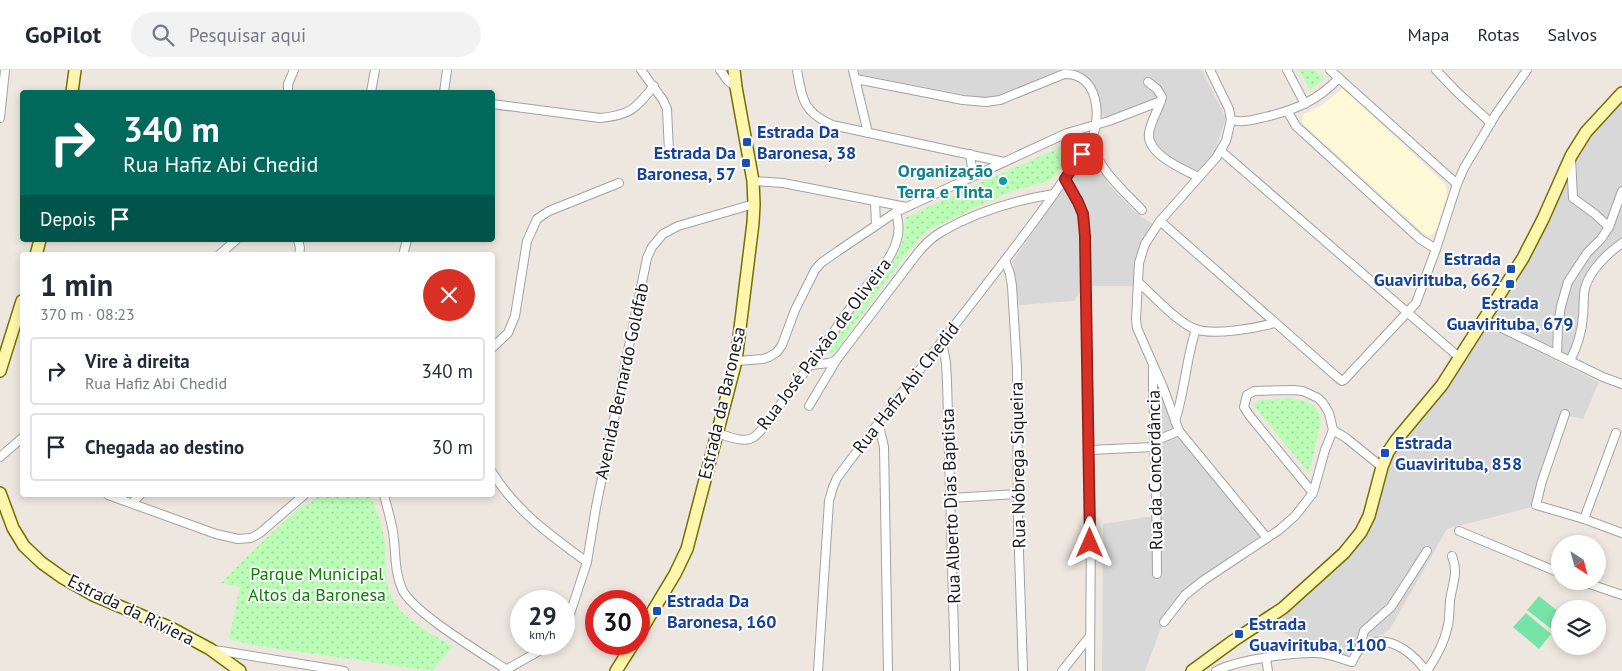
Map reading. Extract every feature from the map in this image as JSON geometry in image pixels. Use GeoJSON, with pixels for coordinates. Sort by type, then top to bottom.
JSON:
{"type":"FeatureCollection","features":[{"type":"Feature","properties":{"kind":"street"},"geometry":{"type":"LineString","coordinates":[[0,116],[5,70]]}},
{"type":"Feature","properties":{"kind":"street"},"geometry":{"type":"LineString","coordinates":[[72,90],[75,70]]}},
{"type":"Feature","properties":{"kind":"street"},"geometry":{"type":"LineString","coordinates":[[288,90],[288,84],[294,70]]}},
{"type":"Feature","properties":{"kind":"street"},"geometry":{"type":"LineString","coordinates":[[371,90],[375,70]]}},
{"type":"Feature","properties":{"kind":"street"},"geometry":{"type":"LineString","coordinates":[[444,90],[447,70]]}},
{"type":"Feature","properties":{"kind":"street"},"geometry":{"type":"LineString","coordinates":[[641,70],[654,86],[667,109],[669,152]]}},
{"type":"Feature","properties":{"kind":"street"},"geometry":{"type":"LineString","coordinates":[[720,70],[728,81],[736,87]]}},
{"type":"Feature","properties":{"kind":"street","name":"Estrada da Baronesa"},"geometry":{"type":"LineString","coordinates":[[650,616],[675,574],[687,549],[736,361],[754,204],[753,181],[734,70]]}},
{"type":"Feature","properties":{"kind":"street"},"geometry":{"type":"LineString","coordinates":[[797,70],[802,98],[810,112],[819,120],[832,125],[1004,162]]}},
{"type":"Feature","properties":{"kind":"street"},"geometry":{"type":"LineString","coordinates":[[854,70],[868,133]]}},
{"type":"Feature","properties":{"kind":"street"},"geometry":{"type":"LineString","coordinates":[[1210,70],[1229,108],[1231,120],[1226,141],[1221,151],[1160,221],[1141,251],[1137,328],[1168,400],[1179,431],[1267,538]]}},
{"type":"Feature","properties":{"kind":"street"},"geometry":{"type":"LineString","coordinates":[[1287,70],[1305,104]]}},
{"type":"Feature","properties":{"kind":"street"},"geometry":{"type":"LineString","coordinates":[[1330,70],[1457,184]]}},
{"type":"Feature","properties":{"kind":"street"},"geometry":{"type":"LineString","coordinates":[[1436,70],[1457,92],[1492,123]]}},
{"type":"Feature","properties":{"kind":"street"},"geometry":{"type":"LineString","coordinates":[[1160,221],[1342,381],[1416,303],[1464,168],[1527,70]]}},
{"type":"Feature","properties":{"kind":"street","name":"Rua Hafiz Abi Chedid"},"geometry":{"type":"LineString","coordinates":[[818,671],[829,501],[837,478],[1065,179],[1091,142],[1096,124],[1096,106],[1092,90],[1088,82],[1073,74],[1064,74],[1000,100],[986,102],[962,100],[856,79]]}},
{"type":"Feature","properties":{"kind":"street"},"geometry":{"type":"LineString","coordinates":[[1231,120],[1238,122],[1250,121],[1288,112],[1323,93],[1339,78]]}},
{"type":"Feature","properties":{"kind":"street"},"geometry":{"type":"LineString","coordinates":[[1148,82],[1162,96],[1151,125],[1148,138],[1150,144],[1159,154],[1198,177]]}},
{"type":"Feature","properties":{"kind":"street"},"geometry":{"type":"LineString","coordinates":[[495,104],[600,118],[618,116],[630,112],[654,86]]}},
{"type":"Feature","properties":{"kind":"street"},"geometry":{"type":"LineString","coordinates":[[1192,671],[1283,608],[1344,553],[1361,532],[1369,516],[1382,466],[1388,452],[1442,385],[1460,358],[1523,258],[1571,156],[1586,132],[1622,93]]}},
{"type":"Feature","properties":{"kind":"street"},"geometry":{"type":"LineString","coordinates":[[736,361],[763,359],[777,352],[782,345],[794,310],[815,270],[838,250],[896,212],[1068,133],[1109,121],[1161,101]]}},
{"type":"Feature","properties":{"kind":"street"},"geometry":{"type":"LineString","coordinates":[[1288,112],[1296,126],[1420,239],[1436,249]]}},
{"type":"Feature","properties":{"kind":"street"},"geometry":{"type":"LineString","coordinates":[[1091,142],[1102,166],[1142,210]]}},
{"type":"Feature","properties":{"kind":"street"},"geometry":{"type":"LineString","coordinates":[[1221,151],[1460,358]]}},
{"type":"Feature","properties":{"kind":"street"},"geometry":{"type":"LineString","coordinates":[[970,154],[973,176]]}},
{"type":"Feature","properties":{"kind":"street"},"geometry":{"type":"LineString","coordinates":[[1571,156],[1573,198],[1609,227]]}},
{"type":"Feature","properties":{"kind":"street"},"geometry":{"type":"LineString","coordinates":[[1065,179],[1083,214],[1085,236],[1090,450],[1090,671]]}},
{"type":"Feature","properties":{"kind":"street"},"geometry":{"type":"LineString","coordinates":[[753,181],[783,183],[906,207]]}},
{"type":"Feature","properties":{"kind":"street"},"geometry":{"type":"LineString","coordinates":[[495,345],[508,333],[515,316],[527,241],[538,218],[550,210],[618,183]]}},
{"type":"Feature","properties":{"kind":"street"},"geometry":{"type":"LineString","coordinates":[[1557,355],[1558,325],[1562,299],[1568,282],[1592,246],[1609,227],[1622,191]]}},
{"type":"Feature","properties":{"kind":"street"},"geometry":{"type":"LineString","coordinates":[[809,406],[837,359],[916,254],[929,240],[949,228],[1014,201],[1054,194]]}},
{"type":"Feature","properties":{"kind":"street"},"geometry":{"type":"LineString","coordinates":[[876,201],[876,225]]}},
{"type":"Feature","properties":{"kind":"street","name":"Avenida Bernardo Goldfab"},"geometry":{"type":"LineString","coordinates":[[575,599],[587,562],[596,507],[647,258],[652,247],[663,234],[678,226],[754,204]]}},
{"type":"Feature","properties":{"kind":"street","name":"Rua José Paixão de Oliveira"},"geometry":{"type":"LineString","coordinates":[[717,433],[742,440],[749,440],[754,437],[811,365],[860,294],[892,252],[898,238],[899,226],[896,212]]}},
{"type":"Feature","properties":{"kind":"street"},"geometry":{"type":"LineString","coordinates":[[222,252],[234,242]]}},
{"type":"Feature","properties":{"kind":"street"},"geometry":{"type":"LineString","coordinates":[[1570,361],[1581,332],[1585,288],[1589,278],[1606,257],[1622,243]]}},
{"type":"Feature","properties":{"kind":"street","name":"Rua Nóbrega Siqueira"},"geometry":{"type":"LineString","coordinates":[[1005,260],[1012,286],[1016,359],[1018,523],[1023,671]]}},
{"type":"Feature","properties":{"kind":"street"},"geometry":{"type":"LineString","coordinates":[[1138,282],[1176,316],[1196,329],[1226,331],[1275,323]]}},
{"type":"Feature","properties":{"kind":"street"},"geometry":{"type":"LineString","coordinates":[[0,372],[20,307]]}},
{"type":"Feature","properties":{"kind":"street"},"geometry":{"type":"LineString","coordinates":[[1483,319],[1603,377],[1622,384]]}},
{"type":"Feature","properties":{"kind":"street"},"geometry":{"type":"LineString","coordinates":[[1175,420],[1181,401],[1189,350],[1196,329]]}},
{"type":"Feature","properties":{"kind":"street","name":"Rua Alberto Dias Baptista"},"geometry":{"type":"LineString","coordinates":[[942,341],[947,381],[955,671]]}},
{"type":"Feature","properties":{"kind":"street"},"geometry":{"type":"LineString","coordinates":[[811,365],[829,363],[837,359]]}},
{"type":"Feature","properties":{"kind":"street","name":"Rua da Concordância"},"geometry":{"type":"LineString","coordinates":[[1153,365],[1157,574]]}},
{"type":"Feature","properties":{"kind":"street"},"geometry":{"type":"LineString","coordinates":[[1164,622],[1186,595],[1204,580],[1279,530],[1295,516],[1313,493],[1325,450],[1333,430],[1329,413],[1323,403],[1318,398],[1303,392],[1266,390],[1254,391],[1247,395],[1244,407],[1249,415],[1313,493]]}},
{"type":"Feature","properties":{"kind":"street"},"geometry":{"type":"LineString","coordinates":[[1564,414],[1536,505],[1584,519],[1622,533]]}},
{"type":"Feature","properties":{"kind":"street"},"geometry":{"type":"LineString","coordinates":[[878,422],[884,456],[888,671]]}},
{"type":"Feature","properties":{"kind":"street"},"geometry":{"type":"LineString","coordinates":[[1333,430],[1382,466]]}},
{"type":"Feature","properties":{"kind":"street"},"geometry":{"type":"LineString","coordinates":[[1090,450],[1155,444],[1179,431]]}},
{"type":"Feature","properties":{"kind":"street"},"geometry":{"type":"LineString","coordinates":[[1584,519],[1616,432]]}},
{"type":"Feature","properties":{"kind":"street"},"geometry":{"type":"LineString","coordinates":[[0,457],[20,440]]}},
{"type":"Feature","properties":{"kind":"street"},"geometry":{"type":"LineString","coordinates":[[495,476],[516,504],[545,530],[587,562]]}},
{"type":"Feature","properties":{"kind":"street","name":"Estrada da Riviera"},"geometry":{"type":"LineString","coordinates":[[0,493],[13,528],[24,546],[49,568],[93,595],[171,628],[210,649],[240,671]]}},
{"type":"Feature","properties":{"kind":"street"},"geometry":{"type":"LineString","coordinates":[[950,498],[1018,494]]}},
{"type":"Feature","properties":{"kind":"street"},"geometry":{"type":"LineString","coordinates":[[114,497],[216,534],[238,539],[251,538],[260,534],[302,497]]}},
{"type":"Feature","properties":{"kind":"street"},"geometry":{"type":"LineString","coordinates":[[132,503],[138,497]]}},
{"type":"Feature","properties":{"kind":"street"},"geometry":{"type":"LineString","coordinates":[[384,497],[393,532],[397,574],[402,590],[415,606],[505,670],[532,655]]}},
{"type":"Feature","properties":{"kind":"street"},"geometry":{"type":"LineString","coordinates":[[1458,530],[1551,569]]}},
{"type":"Feature","properties":{"kind":"street"},"geometry":{"type":"LineString","coordinates":[[1354,671],[1352,662],[1359,649],[1364,631],[1391,607],[1427,551]]}},
{"type":"Feature","properties":{"kind":"street"},"geometry":{"type":"LineString","coordinates":[[1359,649],[1364,644],[1380,641],[1394,644],[1407,651],[1426,671],[1433,662],[1448,628],[1450,600],[1456,574],[1456,565],[1452,556]]}},
{"type":"Feature","properties":{"kind":"street"},"geometry":{"type":"LineString","coordinates":[[1606,589],[1622,594]]}},
{"type":"Feature","properties":{"kind":"street"},"geometry":{"type":"LineString","coordinates":[[1062,671],[1090,636]]}},
{"type":"Feature","properties":{"kind":"street"},"geometry":{"type":"LineString","coordinates":[[210,649],[344,671]]}},
{"type":"Feature","properties":{"kind":"street"},"geometry":{"type":"LineString","coordinates":[[1216,671],[1236,663],[1317,653],[1352,662]]}},
{"type":"Feature","properties":{"kind":"street"},"geometry":{"type":"LineString","coordinates":[[616,671],[626,655]]}},
{"type":"Feature","properties":{"kind":"street"},"geometry":{"type":"LineString","coordinates":[[1266,658],[1268,671]]}},
{"type":"Feature","properties":{"kind":"shaded area"},"geometry":{"type":"Polygon","coordinates":[[[857,70],[1060,70],[999,97],[987,99],[858,74],[857,70]]]}},
{"type":"Feature","properties":{"kind":"shaded area"},"geometry":{"type":"Polygon","coordinates":[[[1076,70],[1202,70],[1226,118],[1214,153],[1193,177],[1149,146],[1155,105],[1105,120],[1088,79],[1076,70]]]}},
{"type":"Feature","properties":{"kind":"shaded area"},"geometry":{"type":"Polygon","coordinates":[[[1343,88],[1446,185],[1447,197],[1437,228],[1428,237],[1303,124],[1304,114],[1321,106],[1343,88]]]}},
{"type":"Feature","properties":{"kind":"shaded area"},"geometry":{"type":"Polygon","coordinates":[[[1622,97],[1622,244],[1597,262],[1583,278],[1574,346],[1567,360],[1563,362],[1491,319],[1529,253],[1566,178],[1591,134],[1622,97]]]}},
{"type":"Feature","properties":{"kind":"shaded area"},"geometry":{"type":"Polygon","coordinates":[[[1091,153],[1109,185],[1140,216],[1156,226],[1140,248],[1136,286],[1084,286],[1074,301],[1019,305],[1013,261],[1063,186],[1091,153]]]}},
{"type":"Feature","properties":{"kind":"shaded area"},"geometry":{"type":"Polygon","coordinates":[[[1476,318],[1599,382],[1583,419],[1562,414],[1532,507],[1447,529],[1390,629],[1383,634],[1364,640],[1341,660],[1325,660],[1264,619],[1338,555],[1359,528],[1389,442],[1431,395],[1476,318]]]}},
{"type":"Feature","properties":{"kind":"shaded area"},"geometry":{"type":"Polygon","coordinates":[[[1156,376],[1175,423],[1175,435],[1267,541],[1209,578],[1170,613],[1159,633],[1145,671],[1102,671],[1103,524],[1160,515],[1159,409],[1156,376]]]}},
{"type":"Feature","properties":{"kind":"green space"},"geometry":{"type":"Polygon","coordinates":[[[1299,70],[1314,70],[1324,79],[1310,90],[1299,70]]]}},
{"type":"Feature","properties":{"kind":"green space"},"geometry":{"type":"Polygon","coordinates":[[[1070,143],[1071,146],[1074,145],[1074,149],[1055,175],[1048,181],[1009,192],[928,230],[903,258],[835,351],[826,355],[855,309],[895,259],[904,238],[905,218],[1070,143]]]}},
{"type":"Feature","properties":{"kind":"green space"},"geometry":{"type":"Polygon","coordinates":[[[1291,398],[1311,404],[1320,416],[1321,422],[1309,473],[1253,405],[1259,400],[1291,398]]]}},
{"type":"Feature","properties":{"kind":"green space","name":"Parque Municipal Altos da Baronesa"},"geometry":{"type":"Polygon","coordinates":[[[317,497],[371,497],[381,524],[387,582],[395,602],[413,622],[453,647],[432,671],[253,645],[229,639],[240,587],[221,583],[302,505],[308,505],[317,497]]]}},
{"type":"Feature","properties":{"kind":"green space"},"geometry":{"type":"Polygon","coordinates":[[[1539,596],[1551,606],[1551,629],[1527,610],[1539,596]]]}},
{"type":"Feature","properties":{"kind":"green space"},"geometry":{"type":"Polygon","coordinates":[[[1526,613],[1551,634],[1539,649],[1513,627],[1526,613]]]}},
{"type":"Feature","properties":{"kind":"place","name":"Estrada Da Baronesa, 38"},"geometry":{"type":"Point","coordinates":[747,142]}},
{"type":"Feature","properties":{"kind":"place","name":"Estrada Da Baronesa, 57"},"geometry":{"type":"Point","coordinates":[746,163]}},
{"type":"Feature","properties":{"kind":"place","name":"Organização Terra e Tinta"},"geometry":{"type":"Point","coordinates":[1003,181]}},
{"type":"Feature","properties":{"kind":"place","name":"Estrada Guavirituba, 662"},"geometry":{"type":"Point","coordinates":[1511,269]}},
{"type":"Feature","properties":{"kind":"place","name":"Estrada Guavirituba, 679"},"geometry":{"type":"Point","coordinates":[1510,284]}},
{"type":"Feature","properties":{"kind":"place","name":"Estrada Guavirituba, 858"},"geometry":{"type":"Point","coordinates":[1385,453]}},
{"type":"Feature","properties":{"kind":"place","name":"Estrada Da Baronesa, 160"},"geometry":{"type":"Point","coordinates":[657,611]}},
{"type":"Feature","properties":{"kind":"place","name":"Estrada Guavirituba, 1100"},"geometry":{"type":"Point","coordinates":[1239,634]}},
{"type":"Feature","properties":{"kind":"route"},"geometry":{"type":"LineString","coordinates":[[1082,154],[1065,179],[1083,214],[1085,236],[1090,450],[1090,543]]}}]}
